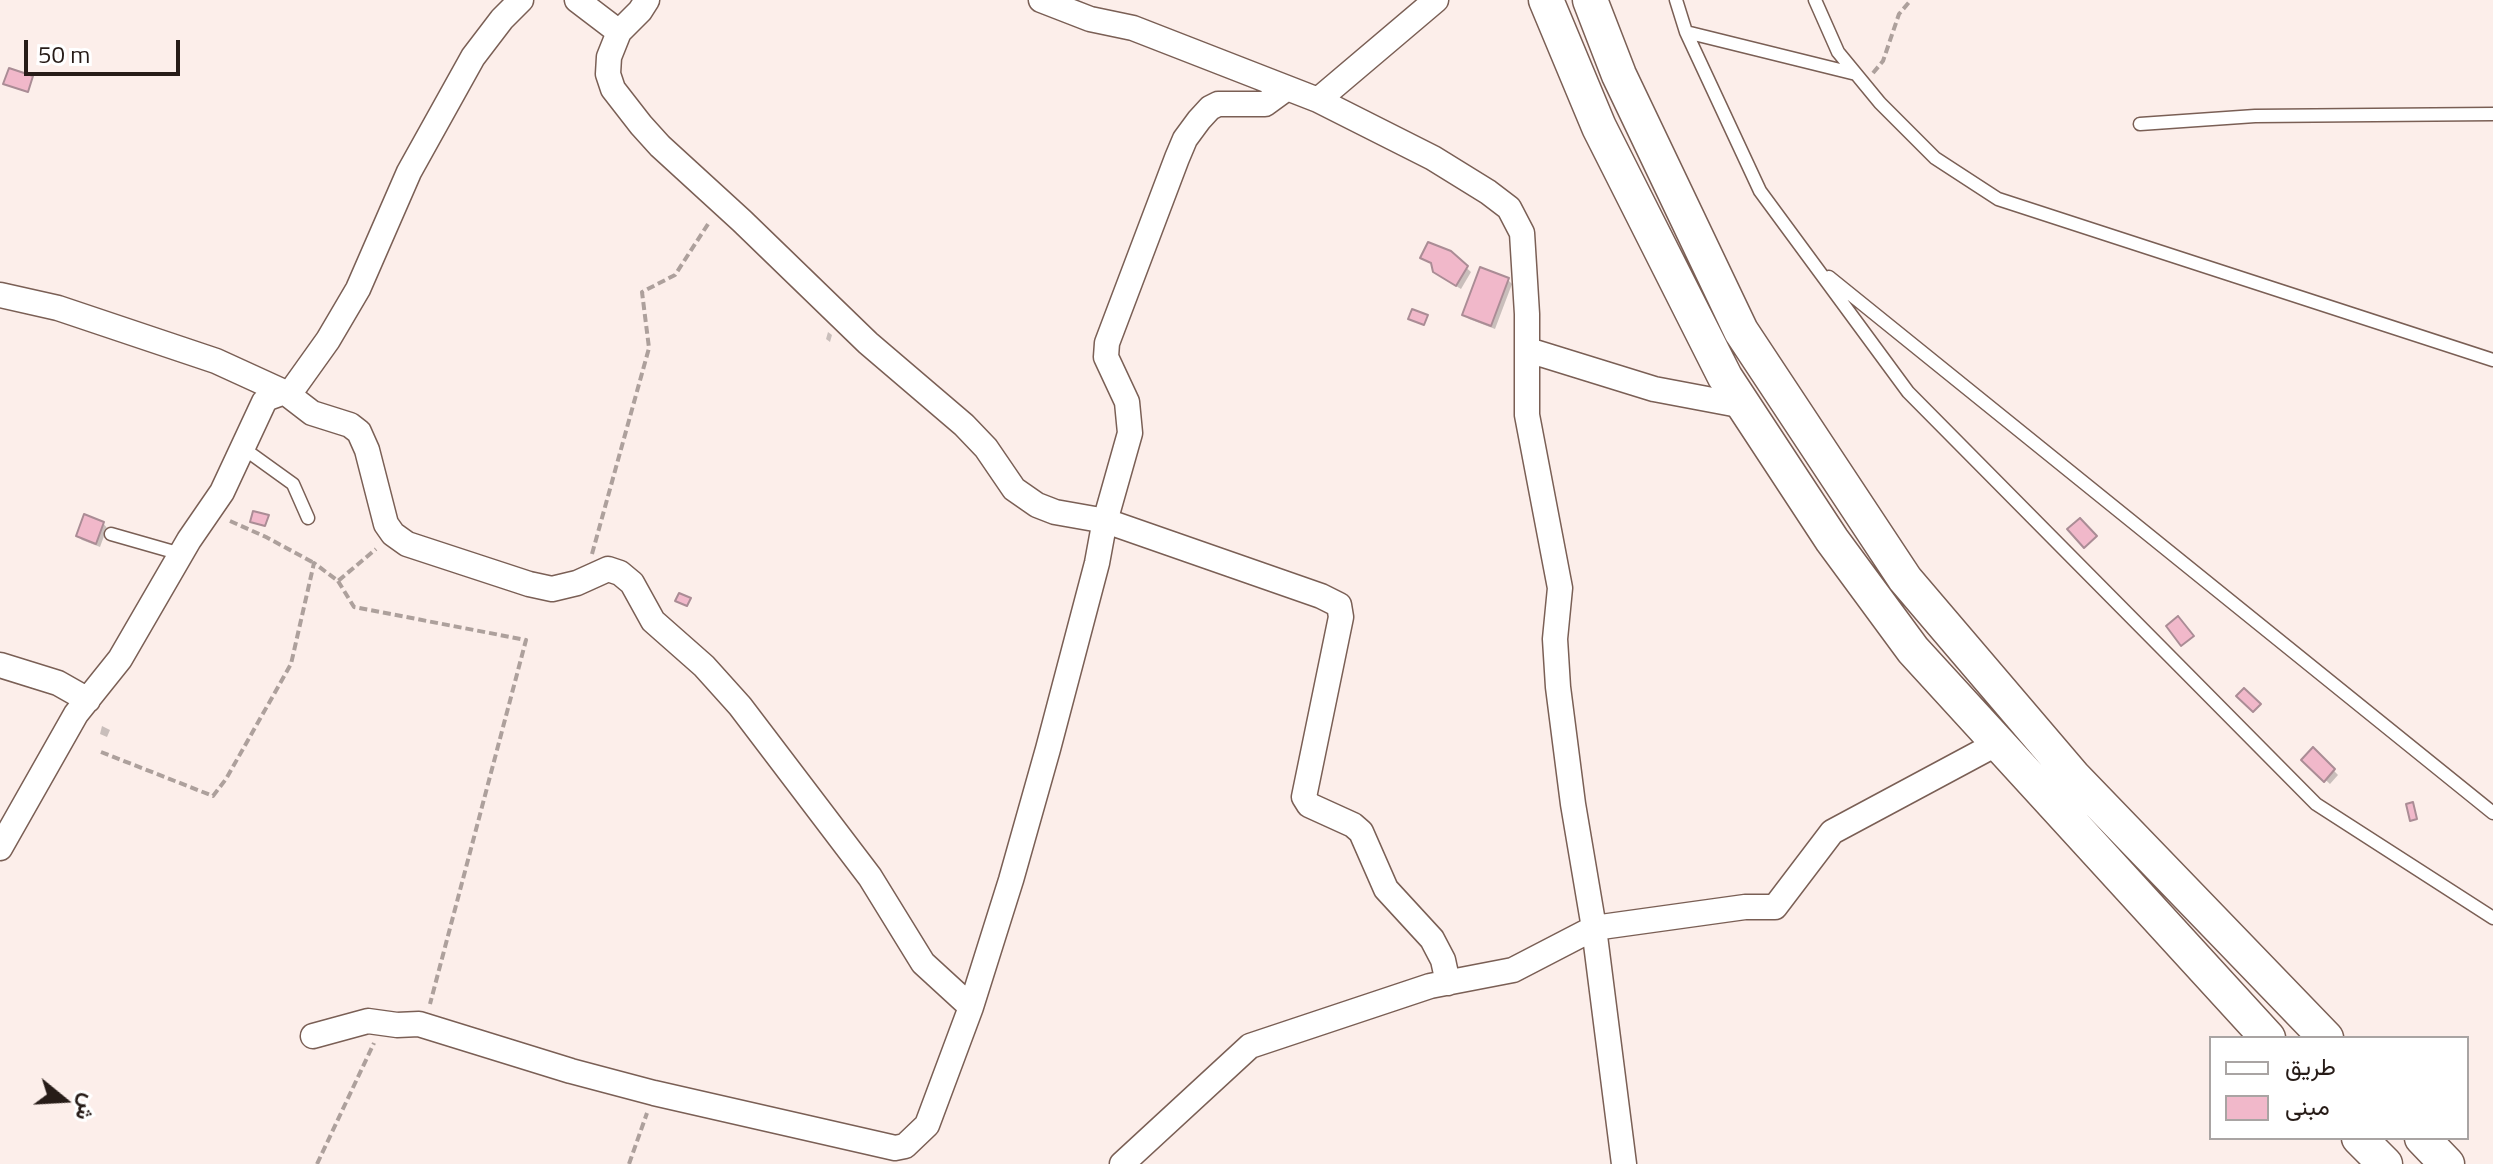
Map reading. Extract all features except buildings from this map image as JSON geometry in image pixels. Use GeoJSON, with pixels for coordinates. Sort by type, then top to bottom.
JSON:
{"type":"FeatureCollection","features":[{"type":"Feature","properties":{"kind":"main road"},"geometry":{"type":"LineString","coordinates":[[1546,0],[1599,127],[1725,377],[1832,540],[1913,650],[2266,1036]]}},
{"type":"Feature","properties":{"kind":"main road"},"geometry":{"type":"LineString","coordinates":[[1590,0],[1619,75],[1741,331],[1905,579],[2073,776],[2324,1036]]}},
{"type":"Feature","properties":{"kind":"main road"},"geometry":{"type":"LineString","coordinates":[[2424,1140],[2447,1164]]}},
{"type":"Feature","properties":{"kind":"street"},"geometry":{"type":"LineString","coordinates":[[0,848],[76,714],[120,659],[181,554],[222,492],[264,402],[293,389],[358,289],[409,172],[473,57],[521,0]]}},
{"type":"Feature","properties":{"kind":"street"},"geometry":{"type":"LineString","coordinates":[[577,0],[619,32]]}},
{"type":"Feature","properties":{"kind":"street"},"geometry":{"type":"LineString","coordinates":[[647,0],[619,32],[609,57],[608,74],[613,89],[660,146],[868,343],[964,425],[986,448],[1014,489],[1037,505],[1055,512],[1106,521],[1339,605],[1341,617],[1304,797],[1309,805],[1353,825],[1361,832],[1386,889],[1432,939],[1443,960],[1448,983]]}},
{"type":"Feature","properties":{"kind":"street"},"geometry":{"type":"LineString","coordinates":[[1041,0],[1090,19],[1133,28],[1318,100],[1433,158],[1509,208],[1522,233],[1528,350],[1527,415],[1560,588],[1555,639],[1558,687],[1573,804],[1594,928],[1624,1164]]}},
{"type":"Feature","properties":{"kind":"street"},"geometry":{"type":"LineString","coordinates":[[1318,100],[1436,0]]}},
{"type":"Feature","properties":{"kind":"street"},"geometry":{"type":"LineString","coordinates":[[313,1036],[368,1021],[425,1026],[654,1093],[885,1147],[905,1146],[927,1125],[971,1007],[1044,763],[1130,433],[1127,402],[1106,357],[1107,343],[1185,139],[1210,108],[1227,103],[1265,104],[1287,88]]}},
{"type":"Feature","properties":{"kind":"street"},"geometry":{"type":"LineString","coordinates":[[0,295],[58,308],[216,361],[286,393],[312,413],[340,420],[359,432],[367,450],[386,524],[393,534],[407,544],[552,589],[608,569],[620,573],[632,583],[653,621],[704,666],[740,706],[870,877],[923,963],[971,1007]]}},
{"type":"Feature","properties":{"kind":"street"},"geometry":{"type":"LineString","coordinates":[[1528,350],[1654,389],[1744,406]]}},
{"type":"Feature","properties":{"kind":"street"},"geometry":{"type":"LineString","coordinates":[[0,665],[58,683],[88,700]]}},
{"type":"Feature","properties":{"kind":"street"},"geometry":{"type":"LineString","coordinates":[[1122,1164],[1250,1046],[1430,986],[1513,970],[1594,928],[1745,907],[1775,907],[1832,832],[1998,743]]}},
{"type":"Feature","properties":{"kind":"lane"},"geometry":{"type":"LineString","coordinates":[[1676,0],[1686,32],[1760,191],[1908,392],[2316,804],[2493,918]]}},
{"type":"Feature","properties":{"kind":"lane"},"geometry":{"type":"LineString","coordinates":[[1815,0],[1838,52],[1860,79],[1935,158],[1998,199],[2493,360]]}},
{"type":"Feature","properties":{"kind":"lane"},"geometry":{"type":"LineString","coordinates":[[1686,32],[1860,79]]}},
{"type":"Feature","properties":{"kind":"lane"},"geometry":{"type":"LineString","coordinates":[[2140,124],[2255,116],[2493,114]]}},
{"type":"Feature","properties":{"kind":"lane"},"geometry":{"type":"LineString","coordinates":[[1815,266],[2493,813]]}},
{"type":"Feature","properties":{"kind":"lane"},"geometry":{"type":"LineString","coordinates":[[243,448],[293,484],[308,518]]}},
{"type":"Feature","properties":{"kind":"lane"},"geometry":{"type":"LineString","coordinates":[[111,534],[181,554]]}},
{"type":"Feature","properties":{"kind":"path"},"geometry":{"type":"LineString","coordinates":[[1860,79],[1883,61],[1899,14],[1911,0]]}},
{"type":"Feature","properties":{"kind":"path"},"geometry":{"type":"LineString","coordinates":[[585,579],[649,348],[642,292],[675,275],[722,203]]}},
{"type":"Feature","properties":{"kind":"path"},"geometry":{"type":"LineString","coordinates":[[209,512],[266,537],[314,563],[338,581],[354,607],[526,640],[425,1026]]}},
{"type":"Feature","properties":{"kind":"path"},"geometry":{"type":"LineString","coordinates":[[338,581],[393,534]]}},
{"type":"Feature","properties":{"kind":"path"},"geometry":{"type":"LineString","coordinates":[[101,752],[213,796],[226,779],[291,664],[314,563]]}},
{"type":"Feature","properties":{"kind":"path"},"geometry":{"type":"LineString","coordinates":[[317,1164],[383,1023]]}},
{"type":"Feature","properties":{"kind":"path"},"geometry":{"type":"LineString","coordinates":[[629,1164],[654,1093]]}}]}
